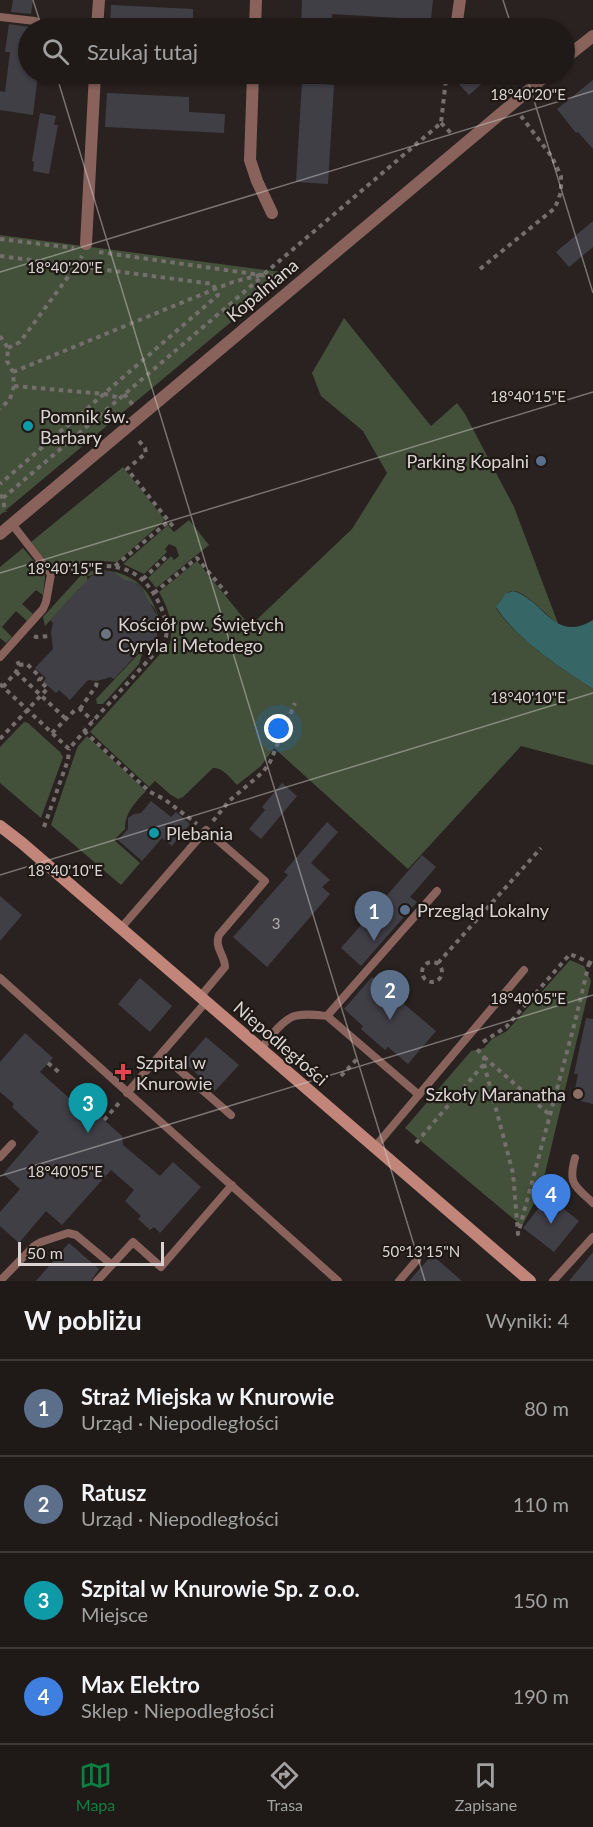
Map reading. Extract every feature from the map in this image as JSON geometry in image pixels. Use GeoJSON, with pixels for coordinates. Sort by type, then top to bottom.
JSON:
{"type":"FeatureCollection","features":[{"type":"Feature","properties":{"kind":"main road","name":"Niepodległości"},"geometry":{"type":"LineString","coordinates":[[0,819],[5,829],[527,1280]]}},
{"type":"Feature","properties":{"kind":"street"},"geometry":{"type":"LineString","coordinates":[[98,18],[99,0]]}},
{"type":"Feature","properties":{"kind":"street"},"geometry":{"type":"LineString","coordinates":[[255,18],[256,0]]}},
{"type":"Feature","properties":{"kind":"street"},"geometry":{"type":"LineString","coordinates":[[457,18],[460,0]]}},
{"type":"Feature","properties":{"kind":"street"},"geometry":{"type":"LineString","coordinates":[[575,50],[593,36]]}},
{"type":"Feature","properties":{"kind":"street"},"geometry":{"type":"LineString","coordinates":[[86,248],[94,84]]}},
{"type":"Feature","properties":{"kind":"street"},"geometry":{"type":"LineString","coordinates":[[253,84],[250,160],[272,213]]}},
{"type":"Feature","properties":{"kind":"street","name":"Kopalniana"},"geometry":{"type":"LineString","coordinates":[[0,534],[9,520],[536,84]]}},
{"type":"Feature","properties":{"kind":"lane"},"geometry":{"type":"LineString","coordinates":[[0,17],[18,19]]}},
{"type":"Feature","properties":{"kind":"lane"},"geometry":{"type":"LineString","coordinates":[[0,657],[43,609],[51,574],[9,520]]}},
{"type":"Feature","properties":{"kind":"lane"},"geometry":{"type":"LineString","coordinates":[[121,928],[206,830],[265,881],[219,935],[218,945],[225,967],[161,1054],[128,1093]]}},
{"type":"Feature","properties":{"kind":"lane"},"geometry":{"type":"LineString","coordinates":[[327,1016],[437,891]]}},
{"type":"Feature","properties":{"kind":"lane"},"geometry":{"type":"LineString","coordinates":[[374,1148],[524,970]]}},
{"type":"Feature","properties":{"kind":"lane"},"geometry":{"type":"LineString","coordinates":[[0,978],[338,1281]]}},
{"type":"Feature","properties":{"kind":"lane"},"geometry":{"type":"LineString","coordinates":[[261,1049],[278,1028],[292,1017],[311,1014],[327,1016],[419,1095]]}},
{"type":"Feature","properties":{"kind":"lane"},"geometry":{"type":"LineString","coordinates":[[161,1054],[231,1115]]}},
{"type":"Feature","properties":{"kind":"lane"},"geometry":{"type":"LineString","coordinates":[[0,1157],[12,1144]]}},
{"type":"Feature","properties":{"kind":"lane"},"geometry":{"type":"LineString","coordinates":[[575,1158],[572,1180],[593,1203]]}},
{"type":"Feature","properties":{"kind":"lane"},"geometry":{"type":"LineString","coordinates":[[97,1281],[133,1242],[161,1267],[232,1185]]}},
{"type":"Feature","properties":{"kind":"lane"},"geometry":{"type":"LineString","coordinates":[[0,1281],[34,1246],[68,1233],[76,1234],[112,1265]]}},
{"type":"Feature","properties":{"kind":"lane"},"geometry":{"type":"LineString","coordinates":[[553,1281],[593,1237]]}},
{"type":"Feature","properties":{"kind":"lane"},"geometry":{"type":"LineString","coordinates":[[399,1281],[417,1260]]}},
{"type":"Feature","properties":{"kind":"path"},"geometry":{"type":"LineString","coordinates":[[9,520],[2,497],[441,123],[445,84]]}},
{"type":"Feature","properties":{"kind":"path"},"geometry":{"type":"LineString","coordinates":[[480,269],[555,208],[561,192],[561,176],[552,157],[511,104]]}},
{"type":"Feature","properties":{"kind":"path"},"geometry":{"type":"LineString","coordinates":[[0,238],[86,248],[288,279]]}},
{"type":"Feature","properties":{"kind":"path"},"geometry":{"type":"LineString","coordinates":[[0,256],[213,284],[218,295],[0,484]]}},
{"type":"Feature","properties":{"kind":"path"},"geometry":{"type":"LineString","coordinates":[[8,348],[20,342],[76,266]]}},
{"type":"Feature","properties":{"kind":"path"},"geometry":{"type":"LineString","coordinates":[[13,372],[215,289],[264,274]]}},
{"type":"Feature","properties":{"kind":"path"},"geometry":{"type":"LineString","coordinates":[[0,336],[8,348],[7,361],[13,372],[14,386],[10,399],[0,410]]}},
{"type":"Feature","properties":{"kind":"path"},"geometry":{"type":"LineString","coordinates":[[14,386],[105,393],[120,398]]}},
{"type":"Feature","properties":{"kind":"path"},"geometry":{"type":"LineString","coordinates":[[124,394],[136,407]]}},
{"type":"Feature","properties":{"kind":"path"},"geometry":{"type":"LineString","coordinates":[[139,441],[146,453],[128,469],[175,529]]}},
{"type":"Feature","properties":{"kind":"path"},"geometry":{"type":"LineString","coordinates":[[115,567],[169,521]]}},
{"type":"Feature","properties":{"kind":"path"},"geometry":{"type":"LineString","coordinates":[[143,579],[170,554]]}},
{"type":"Feature","properties":{"kind":"path"},"geometry":{"type":"LineString","coordinates":[[154,593],[197,558],[226,594]]}},
{"type":"Feature","properties":{"kind":"path"},"geometry":{"type":"LineString","coordinates":[[44,826],[68,760],[69,749],[167,637],[167,627],[154,593],[143,579],[134,573],[115,567],[96,565],[51,574]]}},
{"type":"Feature","properties":{"kind":"path"},"geometry":{"type":"LineString","coordinates":[[45,637],[51,636]]}},
{"type":"Feature","properties":{"kind":"path"},"geometry":{"type":"LineString","coordinates":[[7,650],[18,660],[19,665],[16,672],[1,685],[69,749]]}},
{"type":"Feature","properties":{"kind":"path"},"geometry":{"type":"LineString","coordinates":[[0,739],[49,688],[39,680],[42,678],[27,663],[19,665]]}},
{"type":"Feature","properties":{"kind":"path"},"geometry":{"type":"LineString","coordinates":[[16,672],[65,718]]}},
{"type":"Feature","properties":{"kind":"path"},"geometry":{"type":"LineString","coordinates":[[52,733],[65,718],[80,709],[97,681]]}},
{"type":"Feature","properties":{"kind":"path"},"geometry":{"type":"LineString","coordinates":[[84,731],[150,792],[164,799],[206,830],[229,801],[263,772],[270,762],[295,703]]}},
{"type":"Feature","properties":{"kind":"path"},"geometry":{"type":"LineString","coordinates":[[80,709],[93,721]]}},
{"type":"Feature","properties":{"kind":"path"},"geometry":{"type":"LineString","coordinates":[[438,963],[541,848]]}},
{"type":"Feature","properties":{"kind":"path"},"geometry":{"type":"LineString","coordinates":[[484,1057],[513,1173],[518,1234],[591,964],[570,954],[506,1027],[490,1036],[476,1048],[550,1115]]}},
{"type":"Feature","properties":{"kind":"path"},"geometry":{"type":"LineString","coordinates":[[431,961],[438,963],[443,970],[441,978],[434,982],[426,980],[422,973],[424,966],[431,961]]}},
{"type":"Feature","properties":{"kind":"path"},"geometry":{"type":"LineString","coordinates":[[48,1063],[60,1073]]}},
{"type":"Feature","properties":{"kind":"path"},"geometry":{"type":"LineString","coordinates":[[416,1143],[484,1064]]}},
{"type":"Feature","properties":{"kind":"path"},"geometry":{"type":"LineString","coordinates":[[104,1120],[117,1105]]}},
{"type":"Feature","properties":{"kind":"green space"},"geometry":{"type":"Polygon","coordinates":[[[0,235],[265,270],[290,273],[0,515],[0,235]]]}},
{"type":"Feature","properties":{"kind":"green space"},"geometry":{"type":"Polygon","coordinates":[[[344,318],[431,426],[457,403],[465,414],[514,507],[559,626],[518,592],[507,593],[496,608],[527,642],[593,689],[593,765],[521,746],[408,869],[274,748],[261,766],[237,785],[223,771],[213,768],[183,797],[178,799],[155,781],[149,787],[90,732],[170,643],[169,616],[159,592],[197,561],[250,626],[352,529],[387,473],[363,431],[321,396],[312,373],[344,318]]]}},
{"type":"Feature","properties":{"kind":"green space"},"geometry":{"type":"Polygon","coordinates":[[[123,467],[165,520],[117,562],[100,561],[53,569],[31,542],[123,467]]]}},
{"type":"Feature","properties":{"kind":"green space"},"geometry":{"type":"Polygon","coordinates":[[[189,520],[209,545],[156,588],[148,578],[171,556],[174,560],[179,556],[176,547],[169,544],[165,549],[167,552],[144,574],[123,564],[168,525],[174,532],[189,520]]]}},
{"type":"Feature","properties":{"kind":"green space"},"geometry":{"type":"Polygon","coordinates":[[[23,548],[44,573],[43,595],[36,590],[22,604],[33,614],[27,621],[16,611],[2,627],[12,637],[6,643],[0,638],[0,567],[23,548]]]}},
{"type":"Feature","properties":{"kind":"green space"},"geometry":{"type":"Polygon","coordinates":[[[98,570],[124,575],[142,587],[155,606],[162,632],[154,631],[157,614],[154,607],[147,601],[141,587],[113,573],[106,572],[87,576],[88,583],[79,589],[45,626],[43,617],[83,573],[98,570]]]}},
{"type":"Feature","properties":{"kind":"green space"},"geometry":{"type":"Polygon","coordinates":[[[144,648],[139,664],[103,704],[97,704],[96,699],[144,648]]]}},
{"type":"Feature","properties":{"kind":"green space"},"geometry":{"type":"Polygon","coordinates":[[[24,722],[28,723],[63,757],[41,818],[0,783],[0,747],[24,722]]]}},
{"type":"Feature","properties":{"kind":"green space"},"geometry":{"type":"Polygon","coordinates":[[[87,736],[146,791],[129,813],[125,829],[114,840],[140,863],[121,885],[51,825],[78,746],[87,736]]]}},
{"type":"Feature","properties":{"kind":"green space"},"geometry":{"type":"Polygon","coordinates":[[[570,960],[584,966],[591,981],[541,1190],[522,1226],[405,1128],[471,1051],[484,1048],[492,1039],[507,1031],[570,960]]]}},
{"type":"Feature","properties":{"kind":"water"},"geometry":{"type":"Polygon","coordinates":[[[513,591],[524,596],[559,624],[568,627],[579,626],[593,620],[593,689],[527,642],[505,619],[496,607],[505,594],[513,591]]]}},
{"type":"Feature","properties":{"kind":"building"},"geometry":{"type":"Polygon","coordinates":[[[13,0],[33,0],[31,14],[11,12],[13,0]]]}},
{"type":"Feature","properties":{"kind":"building"},"geometry":{"type":"Polygon","coordinates":[[[302,0],[433,0],[431,18],[332,14],[332,18],[301,18],[302,0]]]}},
{"type":"Feature","properties":{"kind":"building"},"geometry":{"type":"Polygon","coordinates":[[[111,5],[193,9],[193,18],[110,18],[111,5]]]}},
{"type":"Feature","properties":{"kind":"building"},"geometry":{"type":"Polygon","coordinates":[[[9,24],[18,25],[18,84],[37,84],[33,115],[0,110],[0,91],[5,92],[10,52],[5,52],[9,24]]]}},
{"type":"Feature","properties":{"kind":"building"},"geometry":{"type":"Polygon","coordinates":[[[593,80],[593,149],[578,132],[576,133],[557,109],[593,80]]]}},
{"type":"Feature","properties":{"kind":"building"},"geometry":{"type":"Polygon","coordinates":[[[302,84],[334,85],[328,184],[296,182],[302,84]]]}},
{"type":"Feature","properties":{"kind":"building"},"geometry":{"type":"Polygon","coordinates":[[[459,84],[482,84],[469,95],[459,84]]]}},
{"type":"Feature","properties":{"kind":"building"},"geometry":{"type":"Polygon","coordinates":[[[107,93],[189,97],[189,112],[225,114],[224,133],[105,127],[107,93]]]}},
{"type":"Feature","properties":{"kind":"building"},"geometry":{"type":"Polygon","coordinates":[[[40,113],[56,116],[54,125],[58,125],[49,174],[33,171],[34,162],[32,161],[40,113]]]}},
{"type":"Feature","properties":{"kind":"building"},"geometry":{"type":"Polygon","coordinates":[[[593,221],[593,247],[569,267],[556,252],[593,221]]]}},
{"type":"Feature","properties":{"kind":"building","name":"Kościół pw. Świętych Cyryla i Metodego"},"geometry":{"type":"Polygon","coordinates":[[[113,572],[124,580],[132,581],[141,587],[157,616],[157,640],[150,640],[114,679],[111,677],[97,681],[88,680],[70,700],[59,690],[56,693],[43,682],[46,678],[35,668],[53,649],[51,632],[53,623],[50,620],[91,576],[113,572]]]}},
{"type":"Feature","properties":{"kind":"building"},"geometry":{"type":"Polygon","coordinates":[[[282,783],[297,796],[261,839],[249,829],[265,810],[262,807],[282,783]]]}},
{"type":"Feature","properties":{"kind":"building","name":"Plebania"},"geometry":{"type":"Polygon","coordinates":[[[151,801],[171,817],[176,812],[190,824],[172,846],[162,838],[142,861],[118,840],[128,829],[128,818],[141,813],[151,801]]]}},
{"type":"Feature","properties":{"kind":"building"},"geometry":{"type":"Polygon","coordinates":[[[327,822],[338,832],[311,863],[330,880],[322,887],[330,894],[267,967],[233,937],[288,875],[284,872],[327,822]]]}},
{"type":"Feature","properties":{"kind":"building"},"geometry":{"type":"Polygon","coordinates":[[[422,855],[436,867],[410,897],[417,902],[361,966],[341,948],[422,855]]]}},
{"type":"Feature","properties":{"kind":"building"},"geometry":{"type":"Polygon","coordinates":[[[0,896],[22,915],[0,941],[0,896]]]}},
{"type":"Feature","properties":{"kind":"building"},"geometry":{"type":"Polygon","coordinates":[[[372,977],[436,1031],[408,1064],[388,1047],[385,1050],[361,1029],[363,1026],[344,1009],[372,977]]]}},
{"type":"Feature","properties":{"kind":"building"},"geometry":{"type":"Polygon","coordinates":[[[140,978],[172,1006],[150,1032],[118,1004],[140,978]]]}},
{"type":"Feature","properties":{"kind":"building"},"geometry":{"type":"Polygon","coordinates":[[[586,1018],[593,1019],[593,1104],[573,1099],[578,1074],[574,1074],[586,1018]]]}},
{"type":"Feature","properties":{"kind":"building"},"geometry":{"type":"Polygon","coordinates":[[[25,1033],[53,1058],[40,1072],[78,1106],[87,1105],[122,1136],[123,1145],[160,1176],[173,1162],[201,1187],[160,1233],[154,1227],[150,1230],[138,1219],[141,1216],[125,1201],[134,1190],[111,1170],[62,1225],[46,1211],[19,1243],[0,1226],[0,1212],[20,1189],[3,1174],[39,1132],[12,1107],[14,1104],[0,1092],[0,1062],[25,1033]]]}},
{"type":"Feature","properties":{"kind":"building"},"geometry":{"type":"Polygon","coordinates":[[[206,1037],[239,1065],[215,1091],[184,1062],[206,1037]]]}},
{"type":"Feature","properties":{"kind":"building"},"geometry":{"type":"Polygon","coordinates":[[[548,1196],[579,1221],[554,1252],[523,1228],[548,1196]]]}},
{"type":"Feature","properties":{"kind":"building"},"geometry":{"type":"Polygon","coordinates":[[[69,1243],[99,1269],[91,1281],[36,1281],[69,1243]]]}},
{"type":"Feature","properties":{"kind":"building"},"geometry":{"type":"Polygon","coordinates":[[[593,1252],[593,1281],[569,1281],[593,1252]]]}},
{"type":"Feature","properties":{"kind":"building"},"geometry":{"type":"Polygon","coordinates":[[[432,1255],[462,1281],[409,1281],[432,1255]]]}},
{"type":"Feature","properties":{"kind":"place","name":"Pomnik św. Barbary"},"geometry":{"type":"Point","coordinates":[28,426]}},
{"type":"Feature","properties":{"kind":"place","name":"Parking Kopalni"},"geometry":{"type":"Point","coordinates":[541,461]}},
{"type":"Feature","properties":{"kind":"place","name":"Kościół pw. Świętych Cyryla i Metodego"},"geometry":{"type":"Point","coordinates":[106,634]}},
{"type":"Feature","properties":{"kind":"place","name":"Plebania"},"geometry":{"type":"Point","coordinates":[154,833]}},
{"type":"Feature","properties":{"kind":"place","name":"Przegląd Lokalny"},"geometry":{"type":"Point","coordinates":[405,910]}},
{"type":"Feature","properties":{"kind":"place","name":"Straż Miejska w Knurowie"},"geometry":{"type":"Point","coordinates":[374,941]}},
{"type":"Feature","properties":{"kind":"place","name":"Ratusz"},"geometry":{"type":"Point","coordinates":[390,1020]}},
{"type":"Feature","properties":{"kind":"place","name":"Szpital w Knurowie"},"geometry":{"type":"Point","coordinates":[123,1072]}},
{"type":"Feature","properties":{"kind":"place","name":"Szkoły Maranatha"},"geometry":{"type":"Point","coordinates":[578,1094]}},
{"type":"Feature","properties":{"kind":"place","name":"Szpital w Knurowie Sp. z o.o."},"geometry":{"type":"Point","coordinates":[88,1133]}},
{"type":"Feature","properties":{"kind":"place","name":"Max Elektro"},"geometry":{"type":"Point","coordinates":[551,1224]}}]}
